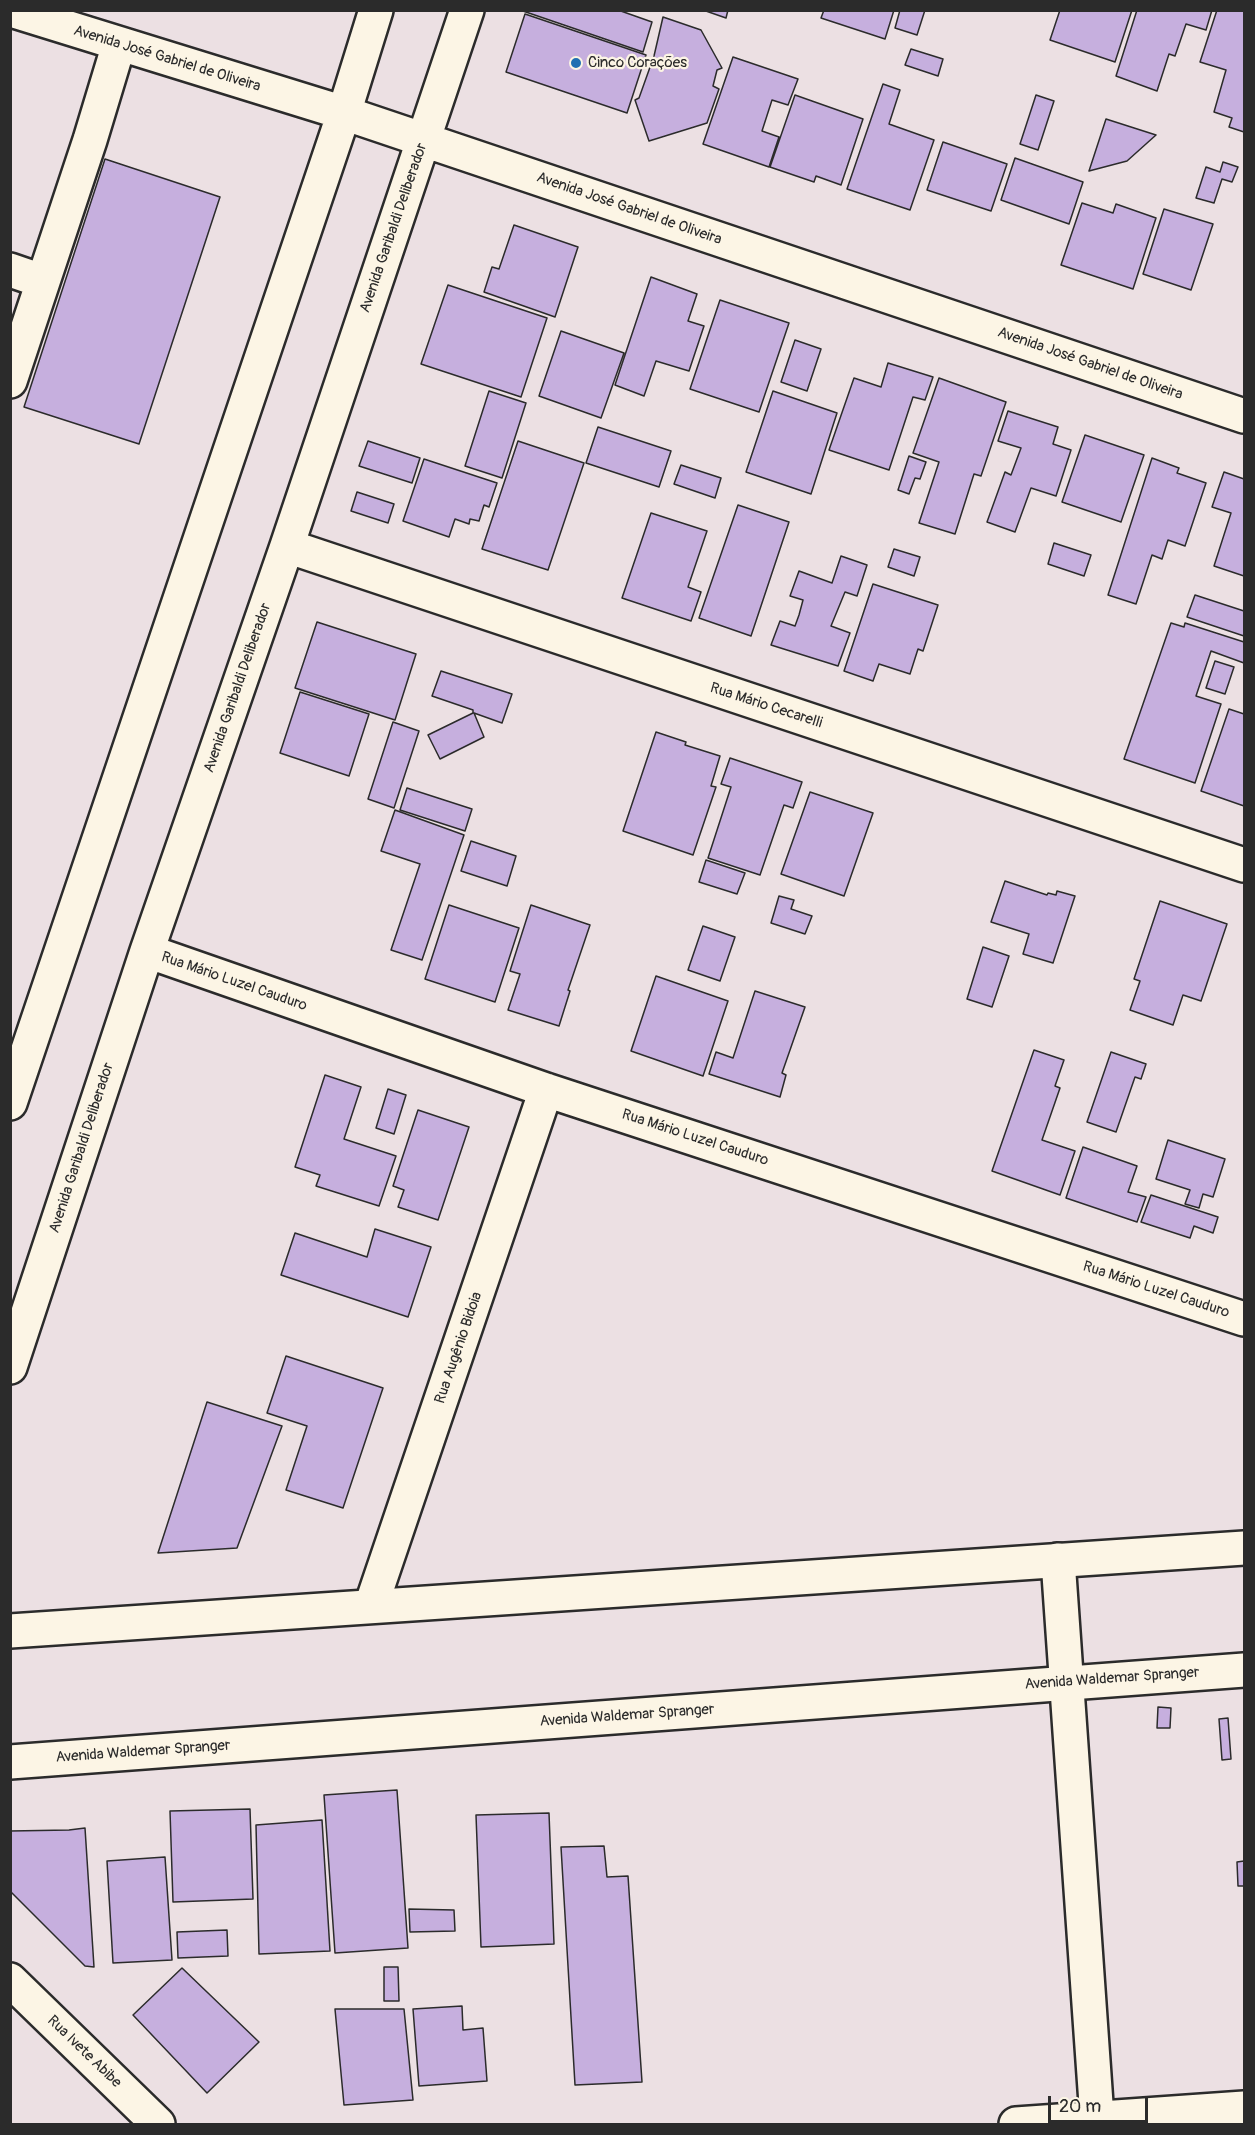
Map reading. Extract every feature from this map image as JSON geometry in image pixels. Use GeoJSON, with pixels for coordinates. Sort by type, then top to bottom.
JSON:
{"type":"FeatureCollection","features":[{"type":"Feature","properties":{"kind":"street"},"geometry":{"type":"LineString","coordinates":[[10,1103],[344,113],[376,10]]}},
{"type":"Feature","properties":{"kind":"street","name":"Avenida Garibaldi Deliberador"},"geometry":{"type":"LineString","coordinates":[[10,1366],[147,951],[467,10]]}},
{"type":"Feature","properties":{"kind":"street","name":"Avenida José Gabriel de Oliveira"},"geometry":{"type":"LineString","coordinates":[[26,13],[344,113],[1245,416]]}},
{"type":"Feature","properties":{"kind":"street"},"geometry":{"type":"LineString","coordinates":[[10,381],[17,341],[42,281],[90,140],[119,44]]}},
{"type":"Feature","properties":{"kind":"street"},"geometry":{"type":"LineString","coordinates":[[10,270],[42,281]]}},
{"type":"Feature","properties":{"kind":"street","name":"Rua Mário Cecarelli"},"geometry":{"type":"LineString","coordinates":[[286,546],[1245,865]]}},
{"type":"Feature","properties":{"kind":"street","name":"Rua Mário Luzel Cauduro"},"geometry":{"type":"LineString","coordinates":[[147,951],[546,1090],[1245,1319]]}},
{"type":"Feature","properties":{"kind":"street","name":"Rua Augênio Bidoia"},"geometry":{"type":"LineString","coordinates":[[371,1606],[546,1090]]}},
{"type":"Feature","properties":{"kind":"street"},"geometry":{"type":"LineString","coordinates":[[10,1631],[1245,1548]]}},
{"type":"Feature","properties":{"kind":"street"},"geometry":{"type":"LineString","coordinates":[[1058,1560],[1097,2118]]}},
{"type":"Feature","properties":{"kind":"street","name":"Avenida Waldemar Spranger"},"geometry":{"type":"LineString","coordinates":[[10,1762],[1245,1670]]}},
{"type":"Feature","properties":{"kind":"street","name":"Rua Ivete Abibe"},"geometry":{"type":"LineString","coordinates":[[10,1980],[158,2124]]}},
{"type":"Feature","properties":{"kind":"street"},"geometry":{"type":"LineString","coordinates":[[1016,2124],[1245,2108]]}},
{"type":"Feature","properties":{"kind":"building"},"geometry":{"type":"Polygon","coordinates":[[[520,10],[618,10],[652,22],[643,52],[520,10]]]}},
{"type":"Feature","properties":{"kind":"building"},"geometry":{"type":"Polygon","coordinates":[[[703,10],[728,10],[726,18],[703,10]]]}},
{"type":"Feature","properties":{"kind":"building"},"geometry":{"type":"Polygon","coordinates":[[[824,10],[894,10],[885,39],[821,18],[824,10]]]}},
{"type":"Feature","properties":{"kind":"building"},"geometry":{"type":"Polygon","coordinates":[[[900,10],[925,10],[917,35],[895,28],[900,10]]]}},
{"type":"Feature","properties":{"kind":"building"},"geometry":{"type":"Polygon","coordinates":[[[1060,10],[1132,10],[1115,62],[1050,40],[1060,10]]]}},
{"type":"Feature","properties":{"kind":"building"},"geometry":{"type":"Polygon","coordinates":[[[1137,10],[1212,10],[1206,30],[1186,24],[1175,56],[1169,54],[1157,91],[1116,76],[1137,10]]]}},
{"type":"Feature","properties":{"kind":"building"},"geometry":{"type":"Polygon","coordinates":[[[1217,10],[1244,10],[1244,132],[1229,127],[1232,118],[1214,112],[1226,70],[1200,62],[1217,10]]]}},
{"type":"Feature","properties":{"kind":"building","name":"Cinco Corações"},"geometry":{"type":"Polygon","coordinates":[[[525,14],[646,55],[627,113],[506,72],[525,14]]]}},
{"type":"Feature","properties":{"kind":"building"},"geometry":{"type":"Polygon","coordinates":[[[663,17],[701,30],[722,68],[717,70],[713,86],[719,89],[707,123],[649,141],[635,100],[639,98],[654,56],[663,17]]]}},
{"type":"Feature","properties":{"kind":"building"},"geometry":{"type":"Polygon","coordinates":[[[911,49],[943,59],[938,76],[905,65],[911,49]]]}},
{"type":"Feature","properties":{"kind":"building"},"geometry":{"type":"Polygon","coordinates":[[[733,57],[798,79],[788,105],[772,100],[762,131],[779,137],[769,167],[703,144],[733,57]]]}},
{"type":"Feature","properties":{"kind":"building"},"geometry":{"type":"Polygon","coordinates":[[[883,84],[900,90],[889,124],[934,140],[910,210],[847,189],[883,84]]]}},
{"type":"Feature","properties":{"kind":"building"},"geometry":{"type":"Polygon","coordinates":[[[795,95],[863,119],[841,185],[816,176],[814,182],[770,167],[795,95]]]}},
{"type":"Feature","properties":{"kind":"building"},"geometry":{"type":"Polygon","coordinates":[[[1036,95],[1054,101],[1038,150],[1020,144],[1036,95]]]}},
{"type":"Feature","properties":{"kind":"building"},"geometry":{"type":"Polygon","coordinates":[[[1106,119],[1156,135],[1127,161],[1089,171],[1106,119]]]}},
{"type":"Feature","properties":{"kind":"building"},"geometry":{"type":"Polygon","coordinates":[[[943,142],[1007,164],[991,211],[927,190],[943,142]]]}},
{"type":"Feature","properties":{"kind":"building"},"geometry":{"type":"Polygon","coordinates":[[[1015,158],[1083,182],[1069,224],[1001,200],[1015,158]]]}},
{"type":"Feature","properties":{"kind":"building"},"geometry":{"type":"Polygon","coordinates":[[[105,159],[220,197],[139,444],[24,407],[105,159]]]}},
{"type":"Feature","properties":{"kind":"building"},"geometry":{"type":"Polygon","coordinates":[[[1223,162],[1238,167],[1232,182],[1222,179],[1214,203],[1196,198],[1206,167],[1220,172],[1223,162]]]}},
{"type":"Feature","properties":{"kind":"building"},"geometry":{"type":"Polygon","coordinates":[[[1082,203],[1113,213],[1116,204],[1156,218],[1133,289],[1061,265],[1082,203]]]}},
{"type":"Feature","properties":{"kind":"building"},"geometry":{"type":"Polygon","coordinates":[[[1164,209],[1213,224],[1191,290],[1143,274],[1164,209]]]}},
{"type":"Feature","properties":{"kind":"building"},"geometry":{"type":"Polygon","coordinates":[[[514,225],[578,247],[555,317],[484,292],[492,267],[499,269],[514,225]]]}},
{"type":"Feature","properties":{"kind":"building"},"geometry":{"type":"Polygon","coordinates":[[[651,277],[697,294],[688,321],[704,326],[689,371],[656,361],[644,396],[615,385],[651,277]]]}},
{"type":"Feature","properties":{"kind":"building"},"geometry":{"type":"Polygon","coordinates":[[[448,285],[547,318],[521,397],[421,364],[448,285]]]}},
{"type":"Feature","properties":{"kind":"building"},"geometry":{"type":"Polygon","coordinates":[[[720,300],[789,323],[759,412],[690,389],[720,300]]]}},
{"type":"Feature","properties":{"kind":"building"},"geometry":{"type":"Polygon","coordinates":[[[561,331],[624,353],[601,418],[539,396],[561,331]]]}},
{"type":"Feature","properties":{"kind":"building"},"geometry":{"type":"Polygon","coordinates":[[[795,340],[821,349],[807,391],[781,382],[795,340]]]}},
{"type":"Feature","properties":{"kind":"building"},"geometry":{"type":"Polygon","coordinates":[[[888,363],[933,377],[925,400],[913,397],[889,470],[829,450],[854,378],[881,387],[888,363]]]}},
{"type":"Feature","properties":{"kind":"building"},"geometry":{"type":"Polygon","coordinates":[[[939,378],[1006,402],[981,476],[974,474],[955,534],[919,523],[939,462],[913,453],[939,378]]]}},
{"type":"Feature","properties":{"kind":"building"},"geometry":{"type":"Polygon","coordinates":[[[489,391],[526,403],[502,478],[465,466],[489,391]]]}},
{"type":"Feature","properties":{"kind":"building"},"geometry":{"type":"Polygon","coordinates":[[[773,391],[837,413],[811,494],[746,472],[773,391]]]}},
{"type":"Feature","properties":{"kind":"building"},"geometry":{"type":"Polygon","coordinates":[[[1008,411],[1058,427],[1053,444],[1071,450],[1056,496],[1031,488],[1015,532],[987,522],[1005,472],[1011,475],[1021,448],[998,441],[1008,411]]]}},
{"type":"Feature","properties":{"kind":"building"},"geometry":{"type":"Polygon","coordinates":[[[598,427],[671,451],[659,487],[586,463],[598,427]]]}},
{"type":"Feature","properties":{"kind":"building"},"geometry":{"type":"Polygon","coordinates":[[[1085,435],[1144,455],[1121,522],[1062,502],[1085,435]]]}},
{"type":"Feature","properties":{"kind":"building"},"geometry":{"type":"Polygon","coordinates":[[[368,441],[420,458],[412,483],[359,466],[368,441]]]}},
{"type":"Feature","properties":{"kind":"building"},"geometry":{"type":"Polygon","coordinates":[[[518,441],[584,463],[548,570],[482,549],[518,441]]]}},
{"type":"Feature","properties":{"kind":"building"},"geometry":{"type":"Polygon","coordinates":[[[909,456],[926,462],[920,479],[915,478],[909,494],[898,490],[909,456]]]}},
{"type":"Feature","properties":{"kind":"building"},"geometry":{"type":"Polygon","coordinates":[[[1152,458],[1179,468],[1177,473],[1206,483],[1185,546],[1168,540],[1162,559],[1152,555],[1136,604],[1108,595],[1152,458]]]}},
{"type":"Feature","properties":{"kind":"building"},"geometry":{"type":"Polygon","coordinates":[[[424,459],[497,483],[489,507],[484,505],[479,521],[470,519],[469,524],[455,519],[449,537],[403,521],[424,459]]]}},
{"type":"Feature","properties":{"kind":"building"},"geometry":{"type":"Polygon","coordinates":[[[681,465],[721,478],[715,498],[674,484],[681,465]]]}},
{"type":"Feature","properties":{"kind":"building"},"geometry":{"type":"Polygon","coordinates":[[[1224,472],[1244,479],[1244,576],[1214,566],[1231,513],[1212,507],[1224,472]]]}},
{"type":"Feature","properties":{"kind":"building"},"geometry":{"type":"Polygon","coordinates":[[[357,492],[394,504],[388,523],[351,511],[357,492]]]}},
{"type":"Feature","properties":{"kind":"building"},"geometry":{"type":"Polygon","coordinates":[[[738,505],[789,522],[751,636],[699,618],[738,505]]]}},
{"type":"Feature","properties":{"kind":"building"},"geometry":{"type":"Polygon","coordinates":[[[651,513],[707,531],[688,587],[701,592],[691,621],[622,598],[651,513]]]}},
{"type":"Feature","properties":{"kind":"building"},"geometry":{"type":"Polygon","coordinates":[[[1054,543],[1091,555],[1084,576],[1048,564],[1054,543]]]}},
{"type":"Feature","properties":{"kind":"building"},"geometry":{"type":"Polygon","coordinates":[[[894,549],[920,557],[914,576],[888,567],[894,549]]]}},
{"type":"Feature","properties":{"kind":"building"},"geometry":{"type":"Polygon","coordinates":[[[841,556],[867,565],[857,596],[845,592],[831,626],[850,633],[838,666],[771,645],[780,621],[795,626],[803,600],[790,596],[799,571],[832,583],[841,556]]]}},
{"type":"Feature","properties":{"kind":"building"},"geometry":{"type":"Polygon","coordinates":[[[873,584],[938,605],[923,651],[918,649],[910,674],[879,664],[873,681],[844,671],[873,584]]]}},
{"type":"Feature","properties":{"kind":"building"},"geometry":{"type":"Polygon","coordinates":[[[1195,595],[1244,611],[1244,636],[1187,617],[1195,595]]]}},
{"type":"Feature","properties":{"kind":"building"},"geometry":{"type":"Polygon","coordinates":[[[317,622],[416,654],[395,720],[295,688],[317,622]]]}},
{"type":"Feature","properties":{"kind":"building"},"geometry":{"type":"Polygon","coordinates":[[[1171,623],[1184,627],[1185,623],[1244,642],[1244,663],[1211,651],[1196,696],[1221,704],[1195,783],[1124,759],[1171,623]]]}},
{"type":"Feature","properties":{"kind":"building"},"geometry":{"type":"Polygon","coordinates":[[[1215,661],[1234,667],[1225,694],[1206,688],[1215,661]]]}},
{"type":"Feature","properties":{"kind":"building"},"geometry":{"type":"Polygon","coordinates":[[[441,671],[512,694],[502,723],[474,713],[484,737],[440,759],[428,735],[473,713],[473,710],[432,696],[441,671]]]}},
{"type":"Feature","properties":{"kind":"building"},"geometry":{"type":"Polygon","coordinates":[[[300,692],[369,714],[349,776],[280,753],[300,692]]]}},
{"type":"Feature","properties":{"kind":"building"},"geometry":{"type":"Polygon","coordinates":[[[1229,709],[1244,714],[1244,806],[1201,791],[1229,709]]]}},
{"type":"Feature","properties":{"kind":"building"},"geometry":{"type":"Polygon","coordinates":[[[393,722],[419,731],[394,808],[368,799],[393,722]]]}},
{"type":"Feature","properties":{"kind":"building"},"geometry":{"type":"Polygon","coordinates":[[[656,732],[686,742],[685,745],[720,756],[711,786],[716,787],[693,855],[623,831],[656,732]]]}},
{"type":"Feature","properties":{"kind":"building"},"geometry":{"type":"Polygon","coordinates":[[[730,758],[802,782],[793,808],[784,805],[760,875],[708,858],[731,787],[721,784],[730,758]]]}},
{"type":"Feature","properties":{"kind":"building"},"geometry":{"type":"Polygon","coordinates":[[[407,788],[472,809],[465,831],[400,810],[407,788]]]}},
{"type":"Feature","properties":{"kind":"building"},"geometry":{"type":"Polygon","coordinates":[[[810,792],[873,813],[844,896],[781,874],[810,792]]]}},
{"type":"Feature","properties":{"kind":"building"},"geometry":{"type":"Polygon","coordinates":[[[395,810],[464,835],[422,960],[391,950],[420,864],[381,851],[395,810]]]}},
{"type":"Feature","properties":{"kind":"building"},"geometry":{"type":"Polygon","coordinates":[[[471,841],[516,856],[507,886],[461,871],[471,841]]]}},
{"type":"Feature","properties":{"kind":"building"},"geometry":{"type":"Polygon","coordinates":[[[706,860],[745,873],[737,894],[699,882],[706,860]]]}},
{"type":"Feature","properties":{"kind":"building"},"geometry":{"type":"Polygon","coordinates":[[[1005,881],[1047,895],[1048,893],[1056,895],[1057,891],[1075,896],[1053,963],[1023,954],[1029,934],[991,922],[1005,881]]]}},
{"type":"Feature","properties":{"kind":"building"},"geometry":{"type":"Polygon","coordinates":[[[779,896],[794,900],[791,909],[812,916],[805,934],[771,923],[779,896]]]}},
{"type":"Feature","properties":{"kind":"building"},"geometry":{"type":"Polygon","coordinates":[[[1160,901],[1227,924],[1201,1001],[1183,995],[1173,1025],[1130,1010],[1140,981],[1134,979],[1160,901]]]}},
{"type":"Feature","properties":{"kind":"building"},"geometry":{"type":"Polygon","coordinates":[[[449,905],[519,928],[495,1002],[425,979],[449,905]]]}},
{"type":"Feature","properties":{"kind":"building"},"geometry":{"type":"Polygon","coordinates":[[[531,905],[590,925],[568,990],[570,991],[559,1026],[508,1010],[520,974],[510,971],[531,905]]]}},
{"type":"Feature","properties":{"kind":"building"},"geometry":{"type":"Polygon","coordinates":[[[703,926],[735,937],[720,981],[688,970],[703,926]]]}},
{"type":"Feature","properties":{"kind":"building"},"geometry":{"type":"Polygon","coordinates":[[[983,947],[1009,956],[992,1007],[967,999],[983,947]]]}},
{"type":"Feature","properties":{"kind":"building"},"geometry":{"type":"Polygon","coordinates":[[[656,976],[728,1001],[703,1076],[631,1051],[656,976]]]}},
{"type":"Feature","properties":{"kind":"building"},"geometry":{"type":"Polygon","coordinates":[[[755,991],[805,1007],[782,1073],[786,1075],[780,1097],[709,1074],[716,1052],[733,1058],[755,991]]]}},
{"type":"Feature","properties":{"kind":"building"},"geometry":{"type":"Polygon","coordinates":[[[1034,1050],[1064,1060],[1055,1086],[1060,1088],[1042,1140],[1075,1151],[1060,1195],[992,1171],[1034,1050]]]}},
{"type":"Feature","properties":{"kind":"building"},"geometry":{"type":"Polygon","coordinates":[[[1111,1052],[1146,1064],[1141,1079],[1135,1077],[1116,1132],[1087,1122],[1111,1052]]]}},
{"type":"Feature","properties":{"kind":"building"},"geometry":{"type":"Polygon","coordinates":[[[325,1075],[361,1087],[344,1139],[396,1156],[379,1206],[316,1186],[320,1175],[295,1167],[325,1075]]]}},
{"type":"Feature","properties":{"kind":"building"},"geometry":{"type":"Polygon","coordinates":[[[388,1089],[406,1095],[394,1134],[376,1128],[388,1089]]]}},
{"type":"Feature","properties":{"kind":"building"},"geometry":{"type":"Polygon","coordinates":[[[418,1110],[469,1127],[438,1220],[398,1207],[404,1190],[393,1186],[418,1110]]]}},
{"type":"Feature","properties":{"kind":"building"},"geometry":{"type":"Polygon","coordinates":[[[1168,1140],[1225,1159],[1213,1197],[1203,1194],[1199,1208],[1185,1204],[1190,1190],[1156,1179],[1168,1140]]]}},
{"type":"Feature","properties":{"kind":"building"},"geometry":{"type":"Polygon","coordinates":[[[1083,1147],[1137,1166],[1128,1192],[1146,1197],[1137,1222],[1066,1198],[1083,1147]]]}},
{"type":"Feature","properties":{"kind":"building"},"geometry":{"type":"Polygon","coordinates":[[[1151,1195],[1218,1217],[1213,1233],[1194,1226],[1190,1238],[1141,1222],[1151,1195]]]}},
{"type":"Feature","properties":{"kind":"building"},"geometry":{"type":"Polygon","coordinates":[[[375,1229],[431,1247],[408,1317],[281,1275],[295,1233],[367,1257],[375,1229]]]}},
{"type":"Feature","properties":{"kind":"building"},"geometry":{"type":"Polygon","coordinates":[[[286,1356],[383,1388],[343,1508],[286,1490],[307,1426],[267,1413],[286,1356]]]}},
{"type":"Feature","properties":{"kind":"building"},"geometry":{"type":"Polygon","coordinates":[[[207,1402],[282,1426],[237,1548],[158,1553],[207,1402]]]}},
{"type":"Feature","properties":{"kind":"building"},"geometry":{"type":"Polygon","coordinates":[[[1158,1707],[1171,1708],[1170,1728],[1157,1728],[1158,1707]]]}},
{"type":"Feature","properties":{"kind":"building"},"geometry":{"type":"Polygon","coordinates":[[[1228,1718],[1231,1759],[1222,1760],[1219,1719],[1228,1718]]]}},
{"type":"Feature","properties":{"kind":"building"},"geometry":{"type":"Polygon","coordinates":[[[397,1790],[408,1948],[335,1953],[324,1795],[397,1790]]]}},
{"type":"Feature","properties":{"kind":"building"},"geometry":{"type":"Polygon","coordinates":[[[250,1809],[253,1899],[173,1902],[170,1811],[250,1809]]]}},
{"type":"Feature","properties":{"kind":"building"},"geometry":{"type":"Polygon","coordinates":[[[549,1813],[554,1944],[481,1947],[476,1815],[549,1813]]]}},
{"type":"Feature","properties":{"kind":"building"},"geometry":{"type":"Polygon","coordinates":[[[322,1820],[330,1951],[259,1954],[256,1825],[322,1820]]]}},
{"type":"Feature","properties":{"kind":"building"},"geometry":{"type":"Polygon","coordinates":[[[85,1828],[94,1967],[85,1966],[10,1891],[10,1831],[85,1828]]]}},
{"type":"Feature","properties":{"kind":"building"},"geometry":{"type":"Polygon","coordinates":[[[604,1846],[607,1877],[628,1876],[642,2082],[575,2085],[561,1847],[604,1846]]]}},
{"type":"Feature","properties":{"kind":"building"},"geometry":{"type":"Polygon","coordinates":[[[165,1857],[172,1960],[113,1963],[107,1861],[165,1857]]]}},
{"type":"Feature","properties":{"kind":"building"},"geometry":{"type":"Polygon","coordinates":[[[1244,1861],[1244,1886],[1238,1886],[1237,1862],[1244,1861]]]}},
{"type":"Feature","properties":{"kind":"building"},"geometry":{"type":"Polygon","coordinates":[[[409,1909],[454,1910],[455,1931],[410,1932],[409,1909]]]}},
{"type":"Feature","properties":{"kind":"building"},"geometry":{"type":"Polygon","coordinates":[[[227,1930],[228,1956],[178,1958],[177,1932],[227,1930]]]}},
{"type":"Feature","properties":{"kind":"building"},"geometry":{"type":"Polygon","coordinates":[[[384,1967],[398,1967],[399,2001],[384,2001],[384,1967]]]}},
{"type":"Feature","properties":{"kind":"building"},"geometry":{"type":"Polygon","coordinates":[[[182,1968],[259,2042],[207,2093],[133,2015],[182,1968]]]}},
{"type":"Feature","properties":{"kind":"building"},"geometry":{"type":"Polygon","coordinates":[[[462,2006],[463,2030],[483,2028],[487,2081],[419,2086],[413,2009],[462,2006]]]}},
{"type":"Feature","properties":{"kind":"building"},"geometry":{"type":"Polygon","coordinates":[[[335,2009],[404,2009],[413,2100],[344,2105],[335,2009]]]}},
{"type":"Feature","properties":{"kind":"place","name":"Cinco Corações"},"geometry":{"type":"Point","coordinates":[576,63]}}]}
